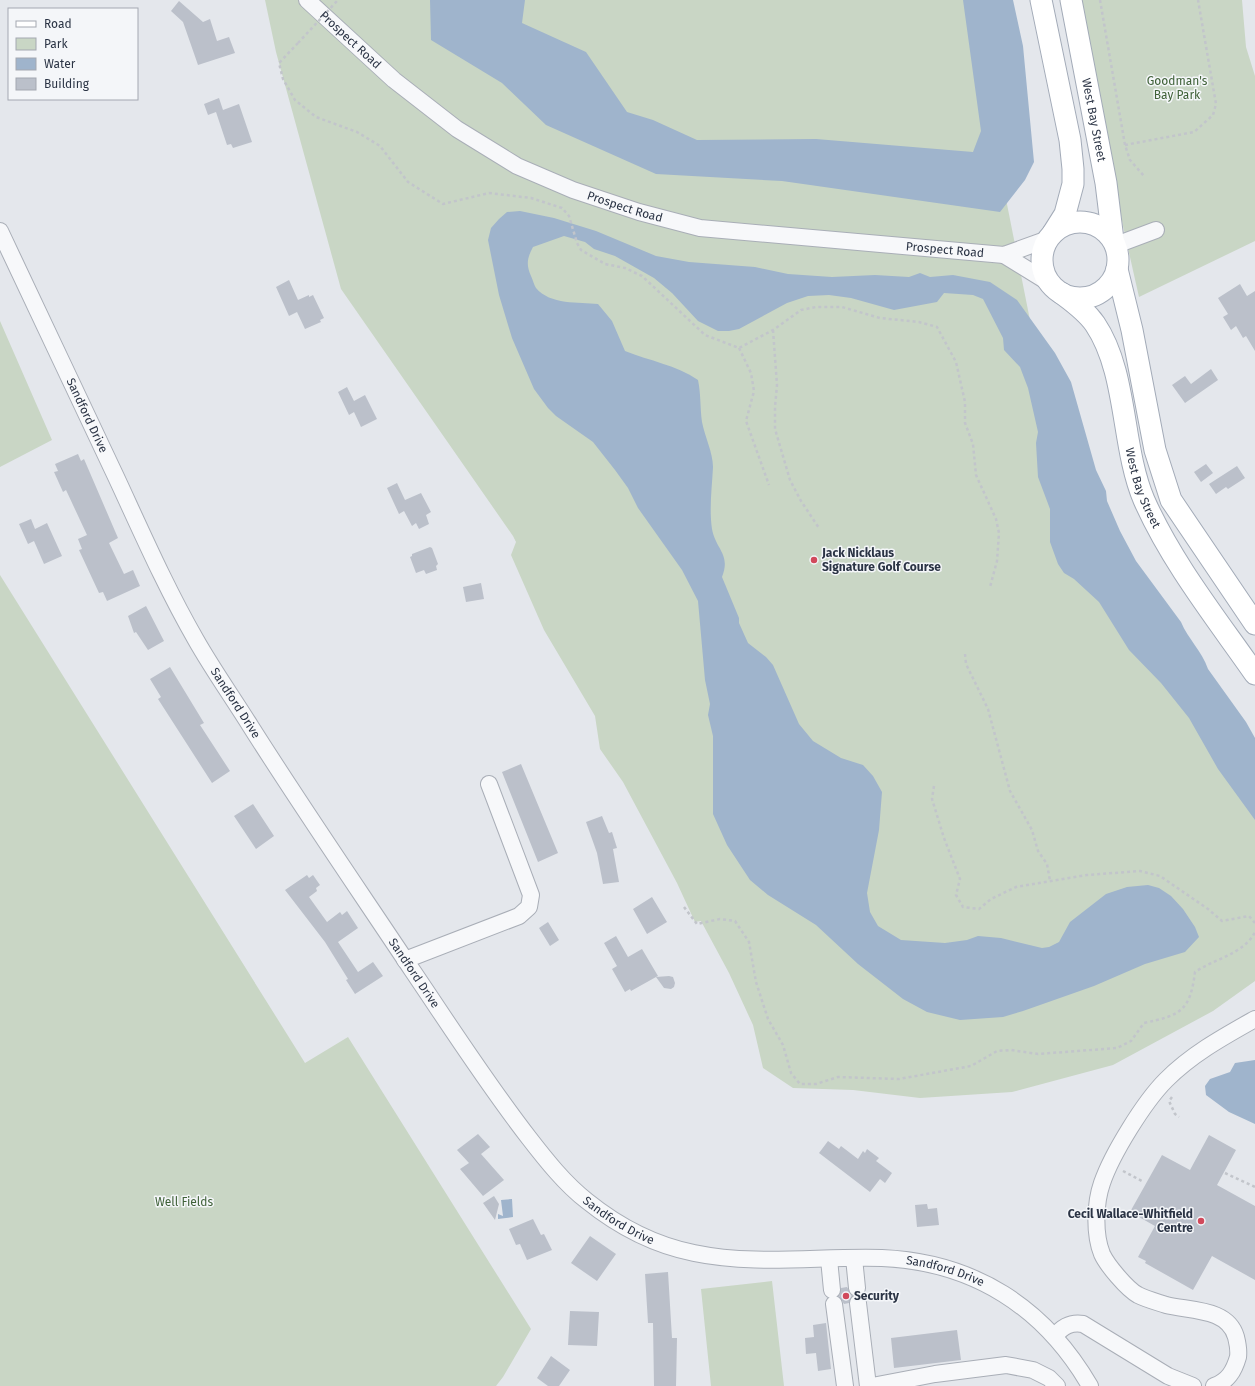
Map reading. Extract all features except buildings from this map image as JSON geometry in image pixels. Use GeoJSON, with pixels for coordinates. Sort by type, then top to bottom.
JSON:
{"type":"FeatureCollection","features":[{"type":"Feature","properties":{"kind":"main road"},"geometry":{"type":"LineString","coordinates":[[1042,0],[1070,140],[1073,184],[1065,214],[1051,236],[1044,247],[1042,259],[1046,276],[1056,288],[1076,298],[1096,295],[1109,286],[1117,269],[1119,260],[1114,242],[1104,230],[1089,222],[1071,222],[1061,226],[1051,236]]}},
{"type":"Feature","properties":{"kind":"main road","name":"West Bay Street"},"geometry":{"type":"LineString","coordinates":[[1071,0],[1106,183],[1114,242]]}},
{"type":"Feature","properties":{"kind":"main road","name":"West Bay Street"},"geometry":{"type":"LineString","coordinates":[[1117,269],[1132,330],[1155,450],[1171,500],[1252,613]]}},
{"type":"Feature","properties":{"kind":"main road","name":"West Bay Street"},"geometry":{"type":"LineString","coordinates":[[1056,288],[1088,315],[1104,341],[1112,360],[1132,459],[1144,500],[1165,542],[1185,575],[1255,674]]}},
{"type":"Feature","properties":{"kind":"street","name":"Prospect Road"},"geometry":{"type":"LineString","coordinates":[[307,0],[394,80],[457,129],[517,166],[573,190],[639,212],[700,228],[1004,255],[1051,236]]}},
{"type":"Feature","properties":{"kind":"street"},"geometry":{"type":"LineString","coordinates":[[1114,242],[1156,230]]}},
{"type":"Feature","properties":{"kind":"street","name":"Sandford Drive"},"geometry":{"type":"LineString","coordinates":[[0,231],[151,553],[196,641],[277,768],[508,1112],[558,1172],[582,1197],[602,1212],[647,1238],[693,1253],[731,1259],[775,1260],[854,1258],[912,1261],[969,1276],[1012,1298],[1031,1312],[1055,1336],[1076,1361],[1090,1386]]}},
{"type":"Feature","properties":{"kind":"street","name":"Prospect Road"},"geometry":{"type":"LineString","coordinates":[[1004,255],[1056,288]]}},
{"type":"Feature","properties":{"kind":"street"},"geometry":{"type":"LineString","coordinates":[[405,960],[519,916],[529,907],[531,895],[525,875],[488,784]]}},
{"type":"Feature","properties":{"kind":"street"},"geometry":{"type":"LineString","coordinates":[[1214,1386],[1220,1383],[1235,1370],[1239,1350],[1234,1330],[1229,1323],[1211,1314],[1167,1305],[1137,1294],[1113,1271],[1102,1254],[1097,1230],[1098,1206],[1102,1183],[1112,1164],[1140,1113],[1165,1081],[1203,1049],[1255,1019]]}},
{"type":"Feature","properties":{"kind":"street"},"geometry":{"type":"LineString","coordinates":[[854,1258],[868,1386]]}},
{"type":"Feature","properties":{"kind":"street"},"geometry":{"type":"LineString","coordinates":[[828,1259],[845,1386]]}},
{"type":"Feature","properties":{"kind":"street"},"geometry":{"type":"LineString","coordinates":[[1055,1336],[1068,1324],[1082,1324],[1168,1376],[1193,1386]]}},
{"type":"Feature","properties":{"kind":"street"},"geometry":{"type":"LineString","coordinates":[[872,1386],[935,1374],[1006,1365],[1033,1370],[1049,1378],[1057,1386]]}},
{"type":"Feature","properties":{"kind":"path"},"geometry":{"type":"LineString","coordinates":[[338,0],[279,64],[283,78],[295,100],[316,117],[357,132],[380,146],[408,182],[443,204],[489,193],[530,198],[562,208],[569,216],[577,243],[581,250],[605,264],[625,268],[642,276],[705,336],[739,348],[751,373],[754,391],[746,421],[768,485]]}},
{"type":"Feature","properties":{"kind":"path"},"geometry":{"type":"LineString","coordinates":[[1100,0],[1125,145],[1130,160],[1144,176]]}},
{"type":"Feature","properties":{"kind":"path"},"geometry":{"type":"LineString","coordinates":[[1125,145],[1194,132],[1213,115],[1216,104],[1198,0]]}},
{"type":"Feature","properties":{"kind":"path"},"geometry":{"type":"LineString","coordinates":[[739,348],[773,330],[801,310],[816,307],[842,307],[880,318],[919,322],[937,327],[956,362],[965,402],[965,423],[973,444],[976,475],[996,519],[999,533],[997,561],[990,587]]}},
{"type":"Feature","properties":{"kind":"path"},"geometry":{"type":"LineString","coordinates":[[773,330],[777,385],[775,429],[790,480],[801,501],[819,528]]}},
{"type":"Feature","properties":{"kind":"path"},"geometry":{"type":"LineString","coordinates":[[965,654],[966,664],[988,709],[1010,791],[1032,830],[1038,851],[1047,864],[1050,881]]}},
{"type":"Feature","properties":{"kind":"path"},"geometry":{"type":"LineString","coordinates":[[934,786],[932,800],[944,838],[960,879],[956,895],[963,907],[979,909],[991,899],[1016,887],[1087,875],[1140,871],[1160,876],[1208,909],[1222,921],[1249,916],[1255,923]]}},
{"type":"Feature","properties":{"kind":"path"},"geometry":{"type":"LineString","coordinates":[[684,907],[697,924],[720,919],[735,921],[749,942],[756,982],[768,1019],[783,1044],[790,1073],[800,1084],[816,1084],[838,1078],[899,1078],[971,1066],[997,1051],[1011,1050],[1038,1054],[1117,1048],[1131,1041],[1144,1023],[1173,1016],[1186,1005],[1193,986],[1195,972],[1208,963],[1232,954],[1247,942],[1255,932]]}},
{"type":"Feature","properties":{"kind":"path"},"geometry":{"type":"LineString","coordinates":[[1174,1094],[1169,1101],[1175,1114],[1179,1117]]}},
{"type":"Feature","properties":{"kind":"path"},"geometry":{"type":"LineString","coordinates":[[1112,1164],[1142,1181]]}},
{"type":"Feature","properties":{"kind":"path"},"geometry":{"type":"LineString","coordinates":[[1225,1173],[1255,1188]]}},
{"type":"Feature","properties":{"kind":"green space","name":"Jack Nicklaus Signature Golf Course"},"geometry":{"type":"Polygon","coordinates":[[[265,0],[998,0],[1003,184],[1047,406],[1074,498],[1255,764],[1255,981],[1213,1011],[1113,1065],[1012,1092],[920,1098],[853,1090],[793,1088],[763,1068],[753,1025],[729,973],[701,921],[695,922],[677,883],[623,782],[600,749],[595,716],[544,630],[511,555],[516,542],[513,536],[341,289],[276,52],[265,0]]]}},
{"type":"Feature","properties":{"kind":"green space","name":"Goodman's Bay Park"},"geometry":{"type":"Polygon","coordinates":[[[1081,0],[1242,0],[1246,47],[1255,76],[1255,241],[1139,297],[1123,226],[1081,0]]]}},
{"type":"Feature","properties":{"kind":"green space"},"geometry":{"type":"Polygon","coordinates":[[[0,321],[52,440],[0,467],[0,321]]]}},
{"type":"Feature","properties":{"kind":"green space","name":"Well Fields"},"geometry":{"type":"Polygon","coordinates":[[[0,575],[305,1063],[348,1037],[531,1329],[503,1377],[496,1386],[0,1386],[0,575]]]}},
{"type":"Feature","properties":{"kind":"green space"},"geometry":{"type":"Polygon","coordinates":[[[772,1281],[784,1386],[711,1386],[701,1289],[772,1281]]]}},
{"type":"Feature","properties":{"kind":"water"},"geometry":{"type":"Polygon","coordinates":[[[430,0],[525,0],[522,23],[586,52],[627,112],[653,120],[697,140],[816,139],[973,152],[981,131],[963,0],[1013,0],[1023,46],[1034,162],[1025,180],[1000,212],[782,181],[656,174],[546,125],[502,83],[431,40],[430,0]]]}},
{"type":"Feature","properties":{"kind":"water"},"geometry":{"type":"Polygon","coordinates":[[[520,211],[554,218],[596,231],[656,256],[689,262],[755,267],[788,274],[832,277],[875,275],[909,277],[920,273],[930,277],[953,275],[990,282],[1017,300],[1055,353],[1071,382],[1096,470],[1106,491],[1107,501],[1120,531],[1136,561],[1181,622],[1187,634],[1202,656],[1208,669],[1246,722],[1255,738],[1255,820],[1218,769],[1189,718],[1161,683],[1129,650],[1099,602],[1074,579],[1064,573],[1058,564],[1050,542],[1050,509],[1038,477],[1036,443],[1038,432],[1028,388],[1020,367],[1004,350],[1003,338],[983,299],[973,295],[944,293],[937,302],[894,310],[851,298],[829,295],[808,296],[787,303],[739,329],[718,331],[698,321],[672,293],[654,278],[615,256],[594,249],[585,242],[564,236],[533,247],[529,255],[528,262],[528,268],[536,288],[542,293],[565,302],[598,304],[612,321],[625,351],[672,367],[698,380],[702,422],[713,462],[711,506],[712,529],[724,557],[725,563],[722,577],[739,618],[739,623],[748,643],[766,657],[773,665],[799,724],[813,741],[841,758],[863,765],[873,776],[882,792],[879,830],[867,893],[870,912],[878,926],[901,940],[945,943],[967,940],[978,936],[1001,938],[1042,948],[1049,947],[1059,942],[1070,922],[1106,894],[1127,887],[1148,885],[1159,888],[1171,896],[1183,909],[1195,927],[1199,937],[1185,952],[1145,964],[1094,986],[1023,1011],[1003,1017],[960,1020],[927,1012],[903,999],[858,964],[816,925],[768,895],[750,880],[727,845],[713,814],[713,736],[708,715],[710,704],[705,680],[698,601],[682,570],[638,508],[628,488],[615,470],[593,442],[556,416],[534,389],[512,338],[499,295],[488,240],[491,228],[499,219],[507,212],[520,211]]]}},
{"type":"Feature","properties":{"kind":"water"},"geometry":{"type":"Polygon","coordinates":[[[1255,1060],[1255,1124],[1229,1112],[1206,1095],[1205,1086],[1210,1079],[1230,1072],[1235,1063],[1255,1060]]]}},
{"type":"Feature","properties":{"kind":"water"},"geometry":{"type":"Polygon","coordinates":[[[512,1199],[513,1217],[498,1219],[498,1214],[503,1216],[501,1200],[512,1199]]]}},
{"type":"Feature","properties":{"kind":"place","name":"Jack Nicklaus Signature Golf Course"},"geometry":{"type":"Point","coordinates":[814,560]}},
{"type":"Feature","properties":{"kind":"place","name":"Cecil Wallace-Whitfield Centre"},"geometry":{"type":"Point","coordinates":[1201,1221]}},
{"type":"Feature","properties":{"kind":"place","name":"Security"},"geometry":{"type":"Point","coordinates":[846,1296]}}]}
